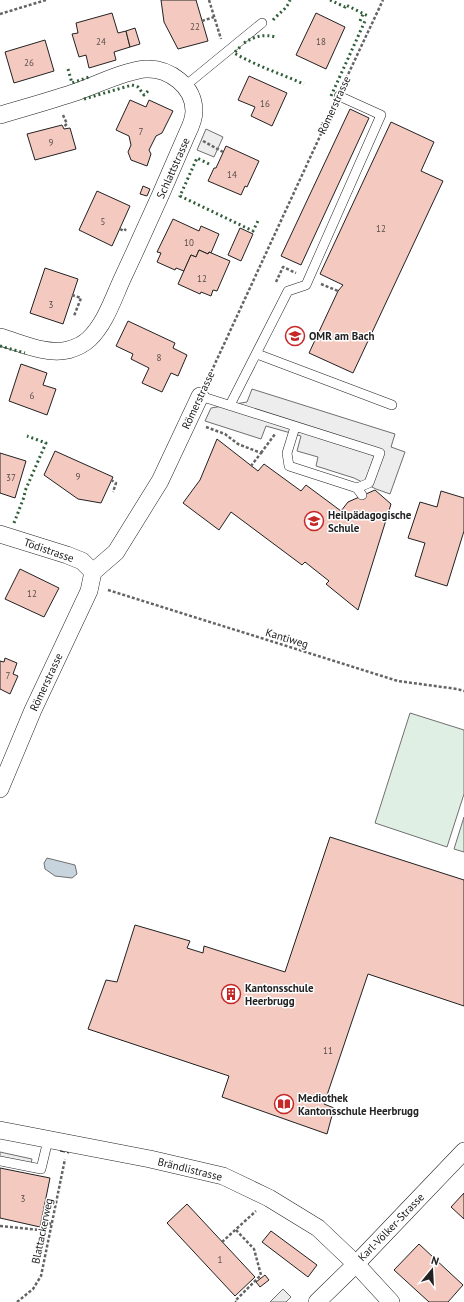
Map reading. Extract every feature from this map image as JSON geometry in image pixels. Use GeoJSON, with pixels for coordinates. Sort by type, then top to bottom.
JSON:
{"type":"FeatureCollection","features":[{"type":"Feature","properties":{"kind":"street","name":"Schlattstrasse"},"geometry":{"type":"LineString","coordinates":[[0,115],[73,93],[135,71],[146,69],[161,70],[177,78],[185,86],[192,99],[194,110],[192,122],[145,230],[104,318],[89,339],[82,344],[67,350],[56,351],[43,350],[0,337]]}},
{"type":"Feature","properties":{"kind":"street","name":"Römerstrasse"},"geometry":{"type":"LineString","coordinates":[[0,789],[33,710],[89,591],[93,572],[116,552],[160,481],[200,396]]}},
{"type":"Feature","properties":{"kind":"street","name":"Tödistrasse"},"geometry":{"type":"LineString","coordinates":[[0,534],[67,555],[82,562],[93,572]]}},
{"type":"Feature","properties":{"kind":"street","name":"Brändlistrasse"},"geometry":{"type":"LineString","coordinates":[[0,1130],[150,1159],[223,1176],[269,1198],[318,1228],[356,1264],[391,1302]]}},
{"type":"Feature","properties":{"kind":"street","name":"Karl-Völker-Strasse"},"geometry":{"type":"LineString","coordinates":[[317,1302],[356,1264],[464,1151]]}},
{"type":"Feature","properties":{"kind":"lane"},"geometry":{"type":"LineString","coordinates":[[185,86],[262,23]]}},
{"type":"Feature","properties":{"kind":"lane"},"geometry":{"type":"LineString","coordinates":[[230,405],[288,291],[306,285],[381,116],[339,96]]}},
{"type":"Feature","properties":{"kind":"lane"},"geometry":{"type":"LineString","coordinates":[[256,354],[392,405]]}},
{"type":"Feature","properties":{"kind":"lane"},"geometry":{"type":"LineString","coordinates":[[200,396],[380,454],[370,483],[356,487],[289,466],[287,454],[295,427]]}},
{"type":"Feature","properties":{"kind":"lane"},"geometry":{"type":"LineString","coordinates":[[356,487],[362,495]]}},
{"type":"Feature","properties":{"kind":"lane"},"geometry":{"type":"LineString","coordinates":[[0,1160],[41,1169],[48,1140]]}},
{"type":"Feature","properties":{"kind":"path"},"geometry":{"type":"LineString","coordinates":[[0,14],[46,0]]}},
{"type":"Feature","properties":{"kind":"path"},"geometry":{"type":"LineString","coordinates":[[209,0],[226,53]]}},
{"type":"Feature","properties":{"kind":"path","name":"Römerstrasse"},"geometry":{"type":"LineString","coordinates":[[200,396],[383,0]]}},
{"type":"Feature","properties":{"kind":"path"},"geometry":{"type":"LineString","coordinates":[[202,21],[214,17]]}},
{"type":"Feature","properties":{"kind":"path"},"geometry":{"type":"LineString","coordinates":[[201,140],[223,152]]}},
{"type":"Feature","properties":{"kind":"path"},"geometry":{"type":"LineString","coordinates":[[72,295],[81,298],[74,316]]}},
{"type":"Feature","properties":{"kind":"path"},"geometry":{"type":"LineString","coordinates":[[251,466],[284,423]]}},
{"type":"Feature","properties":{"kind":"path"},"geometry":{"type":"LineString","coordinates":[[203,426],[224,434],[238,444],[261,453]]}},
{"type":"Feature","properties":{"kind":"path"},"geometry":{"type":"LineString","coordinates":[[111,480],[116,483],[113,492]]}},
{"type":"Feature","properties":{"kind":"path","name":"Kantiweg"},"geometry":{"type":"LineString","coordinates":[[108,590],[398,681],[464,691]]}},
{"type":"Feature","properties":{"kind":"path","name":"Blattackerweg"},"geometry":{"type":"LineString","coordinates":[[17,1302],[33,1289],[41,1276],[66,1155]]}},
{"type":"Feature","properties":{"kind":"path"},"geometry":{"type":"LineString","coordinates":[[222,1242],[261,1206]]}},
{"type":"Feature","properties":{"kind":"path"},"geometry":{"type":"LineString","coordinates":[[0,1226],[41,1230],[43,1222],[52,1224]]}},
{"type":"Feature","properties":{"kind":"path"},"geometry":{"type":"LineString","coordinates":[[236,1230],[254,1249],[261,1274],[235,1300],[236,1302]]}},
{"type":"Feature","properties":{"kind":"green space"},"geometry":{"type":"Polygon","coordinates":[[[410,713],[464,730],[464,794],[447,847],[375,823],[410,713]]]}},
{"type":"Feature","properties":{"kind":"green space"},"geometry":{"type":"Polygon","coordinates":[[[464,817],[464,852],[454,849],[464,817]]]}},
{"type":"Feature","properties":{"kind":"shaded area"},"geometry":{"type":"Polygon","coordinates":[[[206,129],[223,137],[214,157],[197,150],[206,129]]]}},
{"type":"Feature","properties":{"kind":"shaded area"},"geometry":{"type":"Polygon","coordinates":[[[252,389],[395,434],[391,447],[405,452],[390,494],[354,478],[316,466],[318,457],[297,451],[301,436],[266,426],[261,439],[205,421],[211,408],[247,402],[252,389]]]}},
{"type":"Feature","properties":{"kind":"shaded area"},"geometry":{"type":"Polygon","coordinates":[[[47,858],[75,865],[77,874],[72,878],[55,876],[45,869],[44,863],[47,858]]]}},
{"type":"Feature","properties":{"kind":"shaded area"},"geometry":{"type":"Polygon","coordinates":[[[0,1152],[32,1159],[31,1164],[0,1157],[0,1152]]]}},
{"type":"Feature","properties":{"kind":"shaded area"},"geometry":{"type":"Polygon","coordinates":[[[283,1289],[291,1297],[286,1302],[270,1302],[283,1289]]]}},
{"type":"Feature","properties":{"kind":"building"},"geometry":{"type":"Polygon","coordinates":[[[161,0],[196,0],[208,41],[178,49],[164,22],[161,0]]]}},
{"type":"Feature","properties":{"kind":"building"},"geometry":{"type":"Polygon","coordinates":[[[112,13],[118,33],[126,31],[130,47],[114,52],[116,60],[89,68],[86,55],[79,57],[72,34],[78,33],[76,23],[112,13]]]}},
{"type":"Feature","properties":{"kind":"building"},"geometry":{"type":"Polygon","coordinates":[[[316,13],[345,27],[326,69],[296,55],[316,13]]]}},
{"type":"Feature","properties":{"kind":"building"},"geometry":{"type":"Polygon","coordinates":[[[135,28],[140,44],[130,47],[126,31],[135,28]]]}},
{"type":"Feature","properties":{"kind":"building"},"geometry":{"type":"Polygon","coordinates":[[[45,40],[54,71],[14,83],[5,52],[45,40]]]}},
{"type":"Feature","properties":{"kind":"building"},"geometry":{"type":"Polygon","coordinates":[[[249,76],[287,93],[272,126],[251,116],[255,107],[238,100],[249,76]]]}},
{"type":"Feature","properties":{"kind":"building"},"geometry":{"type":"Polygon","coordinates":[[[130,100],[146,107],[149,100],[173,111],[162,133],[156,136],[149,150],[151,154],[147,166],[131,160],[128,152],[131,145],[129,136],[116,130],[130,100]]]}},
{"type":"Feature","properties":{"kind":"building"},"geometry":{"type":"Polygon","coordinates":[[[350,109],[369,118],[301,265],[281,256],[350,109]]]}},
{"type":"Feature","properties":{"kind":"building","name":"OMR am Bach"},"geometry":{"type":"Polygon","coordinates":[[[391,122],[434,142],[421,171],[443,181],[353,373],[309,353],[338,291],[343,285],[320,274],[391,122]]]}},
{"type":"Feature","properties":{"kind":"building"},"geometry":{"type":"Polygon","coordinates":[[[62,125],[64,129],[70,128],[76,149],[35,160],[27,134],[62,125]]]}},
{"type":"Feature","properties":{"kind":"building"},"geometry":{"type":"Polygon","coordinates":[[[226,146],[259,161],[247,187],[245,186],[241,195],[208,181],[226,146]]]}},
{"type":"Feature","properties":{"kind":"building"},"geometry":{"type":"Polygon","coordinates":[[[143,186],[150,189],[147,196],[140,194],[143,186]]]}},
{"type":"Feature","properties":{"kind":"building"},"geometry":{"type":"Polygon","coordinates":[[[97,191],[130,206],[112,246],[79,230],[97,191]]]}},
{"type":"Feature","properties":{"kind":"building"},"geometry":{"type":"Polygon","coordinates":[[[173,219],[199,231],[201,226],[219,234],[211,253],[209,252],[208,254],[199,250],[196,257],[191,255],[184,271],[176,268],[175,270],[157,262],[161,253],[157,252],[173,219]]]}},
{"type":"Feature","properties":{"kind":"building"},"geometry":{"type":"Polygon","coordinates":[[[240,228],[253,234],[241,261],[228,255],[240,228]]]}},
{"type":"Feature","properties":{"kind":"building"},"geometry":{"type":"Polygon","coordinates":[[[199,250],[208,254],[209,252],[230,261],[217,291],[213,290],[211,296],[201,292],[200,294],[178,284],[191,255],[196,257],[199,250]]]}},
{"type":"Feature","properties":{"kind":"building"},"geometry":{"type":"Polygon","coordinates":[[[45,268],[78,279],[63,324],[30,313],[45,268]]]}},
{"type":"Feature","properties":{"kind":"building"},"geometry":{"type":"Polygon","coordinates":[[[128,321],[175,343],[173,348],[187,355],[178,376],[171,373],[162,392],[142,383],[149,368],[131,359],[133,354],[116,346],[128,321]]]}},
{"type":"Feature","properties":{"kind":"building"},"geometry":{"type":"Polygon","coordinates":[[[21,364],[47,373],[43,385],[56,389],[47,415],[9,401],[21,364]]]}},
{"type":"Feature","properties":{"kind":"building","name":"Heilpädagogische Schule"},"geometry":{"type":"Polygon","coordinates":[[[217,439],[258,471],[264,464],[301,491],[306,485],[341,511],[348,502],[375,490],[391,504],[358,610],[326,584],[329,581],[305,562],[302,565],[231,512],[219,530],[183,503],[200,480],[217,439]]]}},
{"type":"Feature","properties":{"kind":"building"},"geometry":{"type":"Polygon","coordinates":[[[55,451],[113,477],[101,503],[78,499],[44,475],[55,451]]]}},
{"type":"Feature","properties":{"kind":"building"},"geometry":{"type":"Polygon","coordinates":[[[0,453],[26,461],[15,498],[0,493],[0,453]]]}},
{"type":"Feature","properties":{"kind":"building"},"geometry":{"type":"Polygon","coordinates":[[[441,491],[464,498],[464,531],[447,586],[415,576],[425,543],[408,538],[420,502],[437,507],[441,491]]]}},
{"type":"Feature","properties":{"kind":"building"},"geometry":{"type":"Polygon","coordinates":[[[20,569],[59,588],[44,617],[5,599],[20,569]]]}},
{"type":"Feature","properties":{"kind":"building"},"geometry":{"type":"Polygon","coordinates":[[[5,658],[17,663],[13,674],[18,676],[10,694],[0,689],[0,661],[4,662],[5,658]]]}},
{"type":"Feature","properties":{"kind":"building","name":"Kantonsschule Heerbrugg"},"geometry":{"type":"Polygon","coordinates":[[[330,837],[464,880],[464,1006],[368,974],[324,1104],[334,1108],[327,1134],[222,1097],[229,1076],[88,1029],[106,980],[117,982],[135,925],[190,941],[187,948],[203,953],[204,946],[285,972],[330,837]]]}},
{"type":"Feature","properties":{"kind":"building"},"geometry":{"type":"Polygon","coordinates":[[[0,1168],[50,1178],[40,1227],[0,1218],[0,1168]]]}},
{"type":"Feature","properties":{"kind":"building"},"geometry":{"type":"Polygon","coordinates":[[[464,1193],[464,1219],[451,1207],[464,1193]]]}},
{"type":"Feature","properties":{"kind":"building"},"geometry":{"type":"Polygon","coordinates":[[[187,1204],[255,1277],[235,1296],[167,1223],[187,1204]]]}},
{"type":"Feature","properties":{"kind":"building"},"geometry":{"type":"Polygon","coordinates":[[[271,1231],[317,1265],[308,1277],[262,1242],[271,1231]]]}},
{"type":"Feature","properties":{"kind":"building"},"geometry":{"type":"Polygon","coordinates":[[[419,1244],[463,1285],[448,1302],[429,1302],[394,1270],[419,1244]]]}},
{"type":"Feature","properties":{"kind":"building"},"geometry":{"type":"Polygon","coordinates":[[[265,1275],[269,1280],[260,1287],[256,1282],[265,1275]]]}},
{"type":"Feature","properties":{"kind":"hedge"},"geometry":{"type":"LineString","coordinates":[[273,20],[285,8],[290,0]]}},
{"type":"Feature","properties":{"kind":"hedge"},"geometry":{"type":"LineString","coordinates":[[330,0],[345,7],[346,5],[368,16]]}},
{"type":"Feature","properties":{"kind":"hedge"},"geometry":{"type":"LineString","coordinates":[[360,21],[363,14]]}},
{"type":"Feature","properties":{"kind":"hedge"},"geometry":{"type":"LineString","coordinates":[[331,96],[365,21]]}},
{"type":"Feature","properties":{"kind":"hedge"},"geometry":{"type":"LineString","coordinates":[[244,43],[259,36],[276,37]]}},
{"type":"Feature","properties":{"kind":"hedge"},"geometry":{"type":"LineString","coordinates":[[240,47],[234,53],[260,66],[304,84]]}},
{"type":"Feature","properties":{"kind":"hedge"},"geometry":{"type":"LineString","coordinates":[[68,69],[72,83],[89,77]]}},
{"type":"Feature","properties":{"kind":"hedge"},"geometry":{"type":"LineString","coordinates":[[84,99],[132,85],[138,87],[144,95],[148,91]]}},
{"type":"Feature","properties":{"kind":"hedge"},"geometry":{"type":"LineString","coordinates":[[209,164],[197,158],[180,196],[253,231],[259,219]]}},
{"type":"Feature","properties":{"kind":"hedge"},"geometry":{"type":"LineString","coordinates":[[0,346],[25,353]]}},
{"type":"Feature","properties":{"kind":"hedge"},"geometry":{"type":"LineString","coordinates":[[14,523],[25,491],[46,443],[27,436]]}},
{"type":"Feature","properties":{"kind":"fence"},"geometry":{"type":"LineString","coordinates":[[60,1151],[69,1153]]}},
{"type":"Feature","properties":{"kind":"place","name":"OMR am Bach"},"geometry":{"type":"Point","coordinates":[295,336]}},
{"type":"Feature","properties":{"kind":"place","name":"Heilpädagogische Schule"},"geometry":{"type":"Point","coordinates":[314,521]}},
{"type":"Feature","properties":{"kind":"place","name":"Kantonsschule Heerbrugg"},"geometry":{"type":"Point","coordinates":[231,994]}},
{"type":"Feature","properties":{"kind":"place","name":"Mediothek Kantonsschule Heerbrugg"},"geometry":{"type":"Point","coordinates":[284,1104]}}]}
